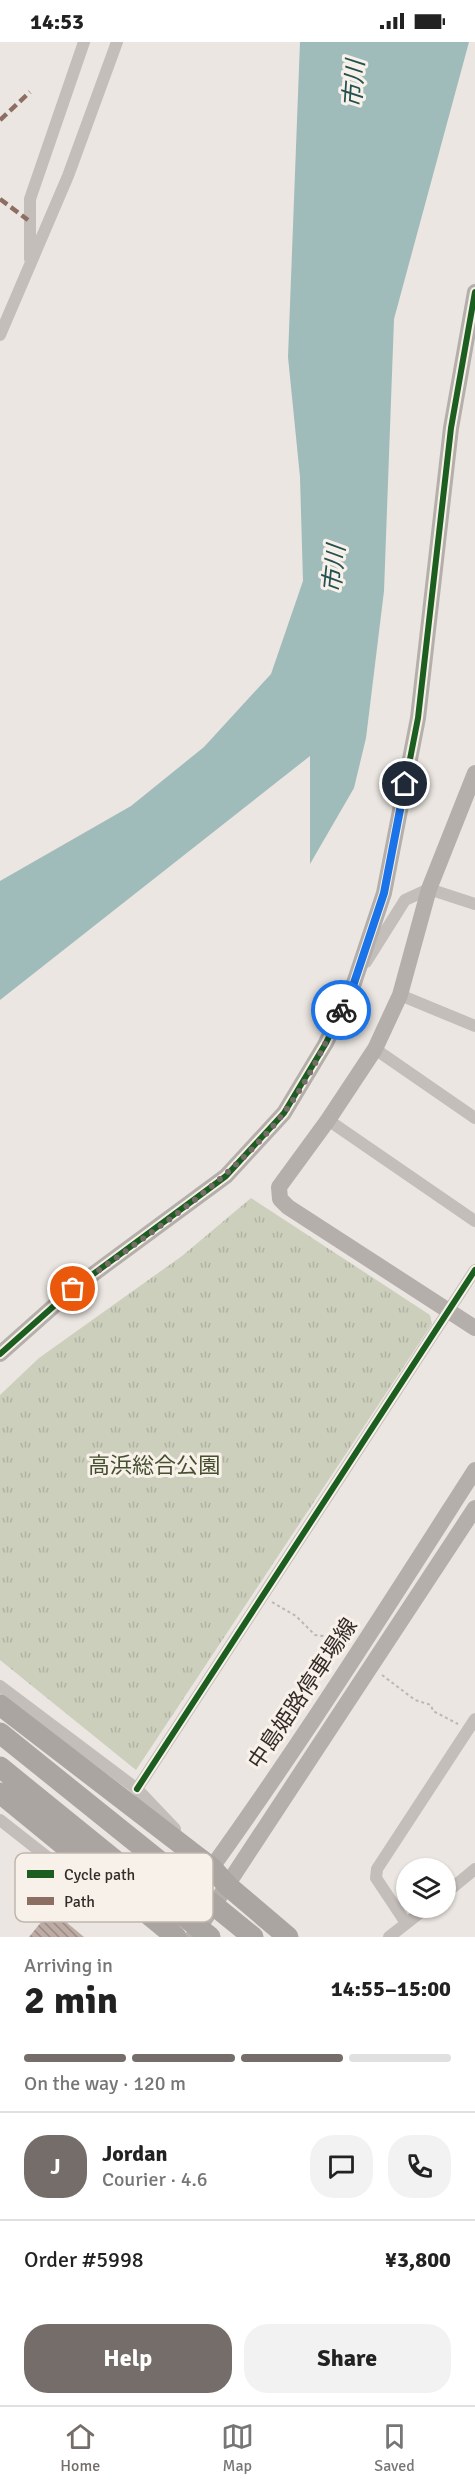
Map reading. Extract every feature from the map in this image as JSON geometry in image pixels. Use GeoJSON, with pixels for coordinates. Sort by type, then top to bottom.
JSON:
{"type":"FeatureCollection","features":[{"type":"Feature","properties":{"kind":"highway"},"geometry":{"type":"LineString","coordinates":[[0,1705],[192,1853]]}},
{"type":"Feature","properties":{"kind":"highway"},"geometry":{"type":"LineString","coordinates":[[0,1733],[149,1853]]}},
{"type":"Feature","properties":{"kind":"highway"},"geometry":{"type":"LineString","coordinates":[[0,1767],[106,1853]]}},
{"type":"Feature","properties":{"kind":"highway"},"geometry":{"type":"LineString","coordinates":[[0,1793],[71,1853]]}},
{"type":"Feature","properties":{"kind":"highway"},"geometry":{"type":"LineString","coordinates":[[213,1869],[228,1886],[288,1937]]}},
{"type":"Feature","properties":{"kind":"highway"},"geometry":{"type":"LineString","coordinates":[[213,1904],[253,1937]]}},
{"type":"Feature","properties":{"kind":"highway"},"geometry":{"type":"LineString","coordinates":[[152,1922],[167,1935]]}},
{"type":"Feature","properties":{"kind":"highway"},"geometry":{"type":"LineString","coordinates":[[191,1922],[210,1937]]}},
{"type":"Feature","properties":{"kind":"street"},"geometry":{"type":"LineString","coordinates":[[31,263],[30,199],[84,42]]}},
{"type":"Feature","properties":{"kind":"street"},"geometry":{"type":"LineString","coordinates":[[0,335],[68,176],[117,42]]}},
{"type":"Feature","properties":{"kind":"street"},"geometry":{"type":"LineString","coordinates":[[354,983],[384,893],[418,718],[451,428],[475,292]]}},
{"type":"Feature","properties":{"kind":"street"},"geometry":{"type":"LineString","coordinates":[[475,774],[429,889],[400,995],[375,1049],[328,1120],[279,1187],[280,1199],[288,1207],[475,1328]]}},
{"type":"Feature","properties":{"kind":"street"},"geometry":{"type":"LineString","coordinates":[[0,1354],[73,1289],[226,1176],[284,1113],[326,1043],[354,983],[405,900],[429,889],[475,904]]}},
{"type":"Feature","properties":{"kind":"street"},"geometry":{"type":"LineString","coordinates":[[400,995],[475,1026]]}},
{"type":"Feature","properties":{"kind":"street"},"geometry":{"type":"LineString","coordinates":[[375,1049],[475,1118]]}},
{"type":"Feature","properties":{"kind":"street"},"geometry":{"type":"LineString","coordinates":[[328,1120],[475,1221]]}},
{"type":"Feature","properties":{"kind":"street"},"geometry":{"type":"LineString","coordinates":[[137,1789],[475,1270]]}},
{"type":"Feature","properties":{"kind":"street","name":"中島姫路停車場線"},"geometry":{"type":"LineString","coordinates":[[213,1867],[355,1657],[475,1470]]}},
{"type":"Feature","properties":{"kind":"street","name":"中島姫路停車場線"},"geometry":{"type":"LineString","coordinates":[[213,1908],[475,1508]]}},
{"type":"Feature","properties":{"kind":"street"},"geometry":{"type":"LineString","coordinates":[[0,1676],[57,1723],[77,1747]]}},
{"type":"Feature","properties":{"kind":"street"},"geometry":{"type":"LineString","coordinates":[[0,1686],[77,1747],[137,1789],[198,1853]]}},
{"type":"Feature","properties":{"kind":"street"},"geometry":{"type":"LineString","coordinates":[[406,1923],[376,1878],[377,1869],[473,1728]]}},
{"type":"Feature","properties":{"kind":"street"},"geometry":{"type":"LineString","coordinates":[[0,1821],[42,1853]]}},
{"type":"Feature","properties":{"kind":"street"},"geometry":{"type":"LineString","coordinates":[[456,1886],[472,1876]]}},
{"type":"Feature","properties":{"kind":"street"},"geometry":{"type":"LineString","coordinates":[[389,1937],[413,1918]]}},
{"type":"Feature","properties":{"kind":"street"},"geometry":{"type":"LineString","coordinates":[[145,1922],[167,1935]]}},
{"type":"Feature","properties":{"kind":"street","name":"中島姫路停車場線"},"geometry":{"type":"LineString","coordinates":[[167,1935],[176,1922]]}},
{"type":"Feature","properties":{"kind":"street","name":"中島姫路停車場線"},"geometry":{"type":"LineString","coordinates":[[193,1937],[203,1922]]}},
{"type":"Feature","properties":{"kind":"path"},"geometry":{"type":"LineString","coordinates":[[262,1595],[296,1616],[315,1635],[323,1636],[355,1657]]}},
{"type":"Feature","properties":{"kind":"path"},"geometry":{"type":"LineString","coordinates":[[371,1666],[415,1700],[425,1701],[431,1705],[433,1711],[473,1728]]}},
{"type":"Feature","properties":{"kind":"green space","name":"高浜総合公園"},"geometry":{"type":"Polygon","coordinates":[[[251,1198],[430,1315],[432,1324],[136,1770],[0,1660],[0,1395],[39,1358],[182,1256],[251,1198]]]}},
{"type":"Feature","properties":{"kind":"water","name":"市川"},"geometry":{"type":"Polygon","coordinates":[[[300,42],[469,42],[394,319],[384,591],[366,738],[354,788],[310,864],[310,756],[0,1000],[0,881],[131,806],[204,747],[271,674],[303,581],[300,477],[288,357],[300,42]]]}},
{"type":"Feature","properties":{"kind":"building"},"geometry":{"type":"Polygon","coordinates":[[[41,1922],[66,1922],[84,1937],[29,1937],[41,1922]]]}},
{"type":"Feature","properties":{"kind":"marked path"},"geometry":{"type":"LineString","coordinates":[[0,120],[30,92]]}},
{"type":"Feature","properties":{"kind":"marked path"},"geometry":{"type":"LineString","coordinates":[[0,199],[28,220]]}},
{"type":"Feature","properties":{"kind":"cycle path"},"geometry":{"type":"LineString","coordinates":[[0,1354],[73,1289],[226,1176],[284,1113],[326,1043],[354,983],[384,893],[418,718],[451,428],[475,292]]}},
{"type":"Feature","properties":{"kind":"cycle path"},"geometry":{"type":"LineString","coordinates":[[137,1789],[475,1270]]}},
{"type":"Feature","properties":{"kind":"way so far"},"geometry":{"type":"LineString","coordinates":[[73,1289],[226,1176],[284,1113],[326,1043],[341,1010]]}},
{"type":"Feature","properties":{"kind":"route"},"geometry":{"type":"LineString","coordinates":[[341,1010],[354,983],[384,893],[405,784]]}}]}
